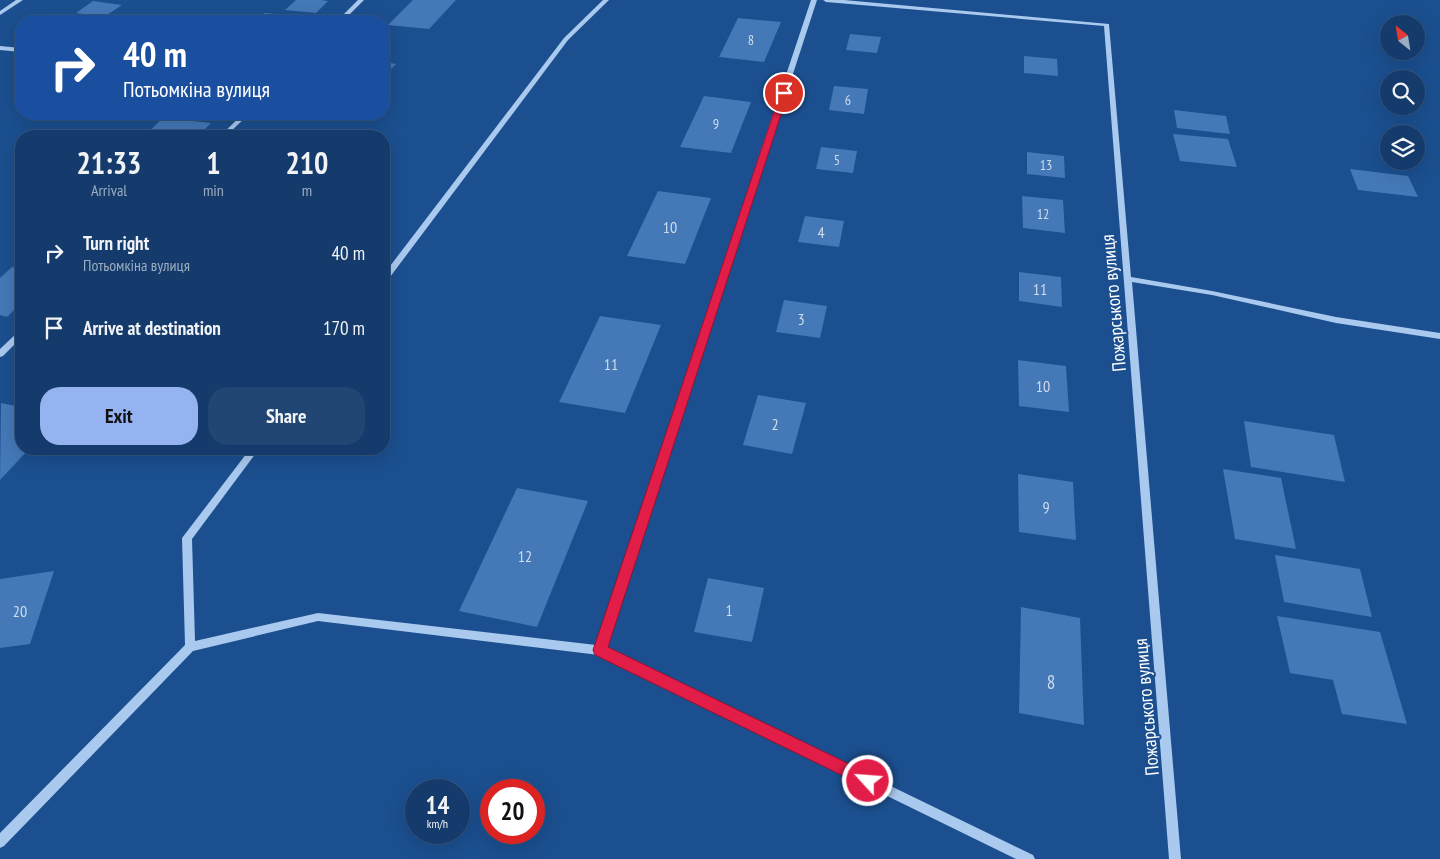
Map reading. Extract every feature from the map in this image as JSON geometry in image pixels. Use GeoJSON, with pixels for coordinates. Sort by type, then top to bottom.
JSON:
{"type":"FeatureCollection","features":[{"type":"Feature","properties":{"kind":"street"},"geometry":{"type":"LineString","coordinates":[[0,13],[20,0]]}},
{"type":"Feature","properties":{"kind":"street"},"geometry":{"type":"LineString","coordinates":[[346,15],[361,0]]}},
{"type":"Feature","properties":{"kind":"street"},"geometry":{"type":"LineString","coordinates":[[390,271],[566,39],[606,0]]}},
{"type":"Feature","properties":{"kind":"street"},"geometry":{"type":"LineString","coordinates":[[600,650],[814,0]]}},
{"type":"Feature","properties":{"kind":"street","name":"Пожарського вулиця"},"geometry":{"type":"LineString","coordinates":[[826,0],[1106,25],[1175,859]]}},
{"type":"Feature","properties":{"kind":"street"},"geometry":{"type":"LineString","coordinates":[[0,48],[15,49]]}},
{"type":"Feature","properties":{"kind":"street"},"geometry":{"type":"LineString","coordinates":[[229,130],[240,120]]}},
{"type":"Feature","properties":{"kind":"street"},"geometry":{"type":"LineString","coordinates":[[1127,279],[1212,293],[1336,320],[1440,336]]}},
{"type":"Feature","properties":{"kind":"street"},"geometry":{"type":"LineString","coordinates":[[0,354],[15,340]]}},
{"type":"Feature","properties":{"kind":"street"},"geometry":{"type":"LineString","coordinates":[[190,647],[187,538],[250,455]]}},
{"type":"Feature","properties":{"kind":"street"},"geometry":{"type":"LineString","coordinates":[[0,842],[190,647],[318,617],[600,650],[1029,859]]}},
{"type":"Feature","properties":{"kind":"building"},"geometry":{"type":"Polygon","coordinates":[[[296,0],[328,1],[316,13],[285,10],[296,0]]]}},
{"type":"Feature","properties":{"kind":"building"},"geometry":{"type":"Polygon","coordinates":[[[413,0],[456,0],[429,29],[390,25],[413,0]]]}},
{"type":"Feature","properties":{"kind":"building"},"geometry":{"type":"Polygon","coordinates":[[[93,1],[122,5],[107,15],[76,13],[93,1]]]}},
{"type":"Feature","properties":{"kind":"building"},"geometry":{"type":"Polygon","coordinates":[[[265,13],[286,15],[263,15],[265,13]]]}},
{"type":"Feature","properties":{"kind":"building"},"geometry":{"type":"Polygon","coordinates":[[[738,18],[781,22],[764,62],[719,57],[738,18]]]}},
{"type":"Feature","properties":{"kind":"building"},"geometry":{"type":"Polygon","coordinates":[[[850,34],[881,37],[877,53],[846,50],[850,34]]]}},
{"type":"Feature","properties":{"kind":"building"},"geometry":{"type":"Polygon","coordinates":[[[1024,56],[1057,59],[1058,76],[1024,73],[1024,56]]]}},
{"type":"Feature","properties":{"kind":"building"},"geometry":{"type":"Polygon","coordinates":[[[390,63],[396,64],[390,70],[390,63]]]}},
{"type":"Feature","properties":{"kind":"building"},"geometry":{"type":"Polygon","coordinates":[[[834,86],[868,89],[864,114],[829,110],[834,86]]]}},
{"type":"Feature","properties":{"kind":"building"},"geometry":{"type":"Polygon","coordinates":[[[704,96],[751,102],[731,153],[680,147],[704,96]]]}},
{"type":"Feature","properties":{"kind":"building"},"geometry":{"type":"Polygon","coordinates":[[[1174,110],[1226,116],[1230,134],[1177,128],[1174,110]]]}},
{"type":"Feature","properties":{"kind":"building"},"geometry":{"type":"Polygon","coordinates":[[[161,120],[211,123],[204,130],[150,130],[161,120]]]}},
{"type":"Feature","properties":{"kind":"building"},"geometry":{"type":"Polygon","coordinates":[[[1173,134],[1228,139],[1237,167],[1180,161],[1173,134]]]}},
{"type":"Feature","properties":{"kind":"building"},"geometry":{"type":"Polygon","coordinates":[[[821,147],[857,151],[853,173],[816,169],[821,147]]]}},
{"type":"Feature","properties":{"kind":"building"},"geometry":{"type":"Polygon","coordinates":[[[1027,152],[1064,156],[1065,178],[1027,174],[1027,152]]]}},
{"type":"Feature","properties":{"kind":"building"},"geometry":{"type":"Polygon","coordinates":[[[1350,169],[1408,176],[1418,197],[1358,190],[1350,169]]]}},
{"type":"Feature","properties":{"kind":"building"},"geometry":{"type":"Polygon","coordinates":[[[658,191],[711,198],[685,264],[627,256],[658,191]]]}},
{"type":"Feature","properties":{"kind":"building"},"geometry":{"type":"Polygon","coordinates":[[[1022,196],[1063,200],[1065,233],[1023,228],[1022,196]]]}},
{"type":"Feature","properties":{"kind":"building"},"geometry":{"type":"Polygon","coordinates":[[[805,216],[844,221],[839,247],[798,242],[805,216]]]}},
{"type":"Feature","properties":{"kind":"building"},"geometry":{"type":"Polygon","coordinates":[[[12,267],[15,268],[15,309],[7,317],[0,315],[0,278],[12,267]]]}},
{"type":"Feature","properties":{"kind":"building"},"geometry":{"type":"Polygon","coordinates":[[[1019,272],[1061,277],[1062,307],[1019,301],[1019,272]]]}},
{"type":"Feature","properties":{"kind":"building"},"geometry":{"type":"Polygon","coordinates":[[[784,300],[827,306],[820,338],[776,332],[784,300]]]}},
{"type":"Feature","properties":{"kind":"building"},"geometry":{"type":"Polygon","coordinates":[[[600,316],[661,325],[625,413],[559,402],[600,316]]]}},
{"type":"Feature","properties":{"kind":"building"},"geometry":{"type":"Polygon","coordinates":[[[1018,360],[1066,366],[1069,412],[1019,406],[1018,360]]]}},
{"type":"Feature","properties":{"kind":"building"},"geometry":{"type":"Polygon","coordinates":[[[758,395],[806,403],[792,454],[743,445],[758,395]]]}},
{"type":"Feature","properties":{"kind":"building"},"geometry":{"type":"Polygon","coordinates":[[[1,403],[15,406],[15,455],[23,455],[0,480],[1,403]]]}},
{"type":"Feature","properties":{"kind":"building"},"geometry":{"type":"Polygon","coordinates":[[[1244,421],[1334,435],[1345,482],[1251,467],[1244,421]]]}},
{"type":"Feature","properties":{"kind":"building"},"geometry":{"type":"Polygon","coordinates":[[[1223,469],[1281,478],[1296,549],[1235,539],[1223,469]]]}},
{"type":"Feature","properties":{"kind":"building"},"geometry":{"type":"Polygon","coordinates":[[[1018,474],[1073,482],[1076,540],[1019,532],[1018,474]]]}},
{"type":"Feature","properties":{"kind":"building"},"geometry":{"type":"Polygon","coordinates":[[[517,488],[588,501],[537,627],[459,611],[517,488]]]}},
{"type":"Feature","properties":{"kind":"building"},"geometry":{"type":"Polygon","coordinates":[[[1275,555],[1360,569],[1372,617],[1284,602],[1275,555]]]}},
{"type":"Feature","properties":{"kind":"building"},"geometry":{"type":"Polygon","coordinates":[[[54,571],[30,644],[0,648],[0,579],[54,571]]]}},
{"type":"Feature","properties":{"kind":"building"},"geometry":{"type":"Polygon","coordinates":[[[708,578],[764,588],[752,642],[694,632],[708,578]]]}},
{"type":"Feature","properties":{"kind":"building"},"geometry":{"type":"Polygon","coordinates":[[[1021,607],[1080,618],[1084,725],[1019,713],[1021,607]]]}},
{"type":"Feature","properties":{"kind":"building"},"geometry":{"type":"Polygon","coordinates":[[[1277,616],[1380,632],[1407,724],[1342,714],[1333,680],[1290,673],[1277,616]]]}},
{"type":"Feature","properties":{"kind":"route"},"geometry":{"type":"LineString","coordinates":[[784,93],[600,650],[868,781]]}}]}
